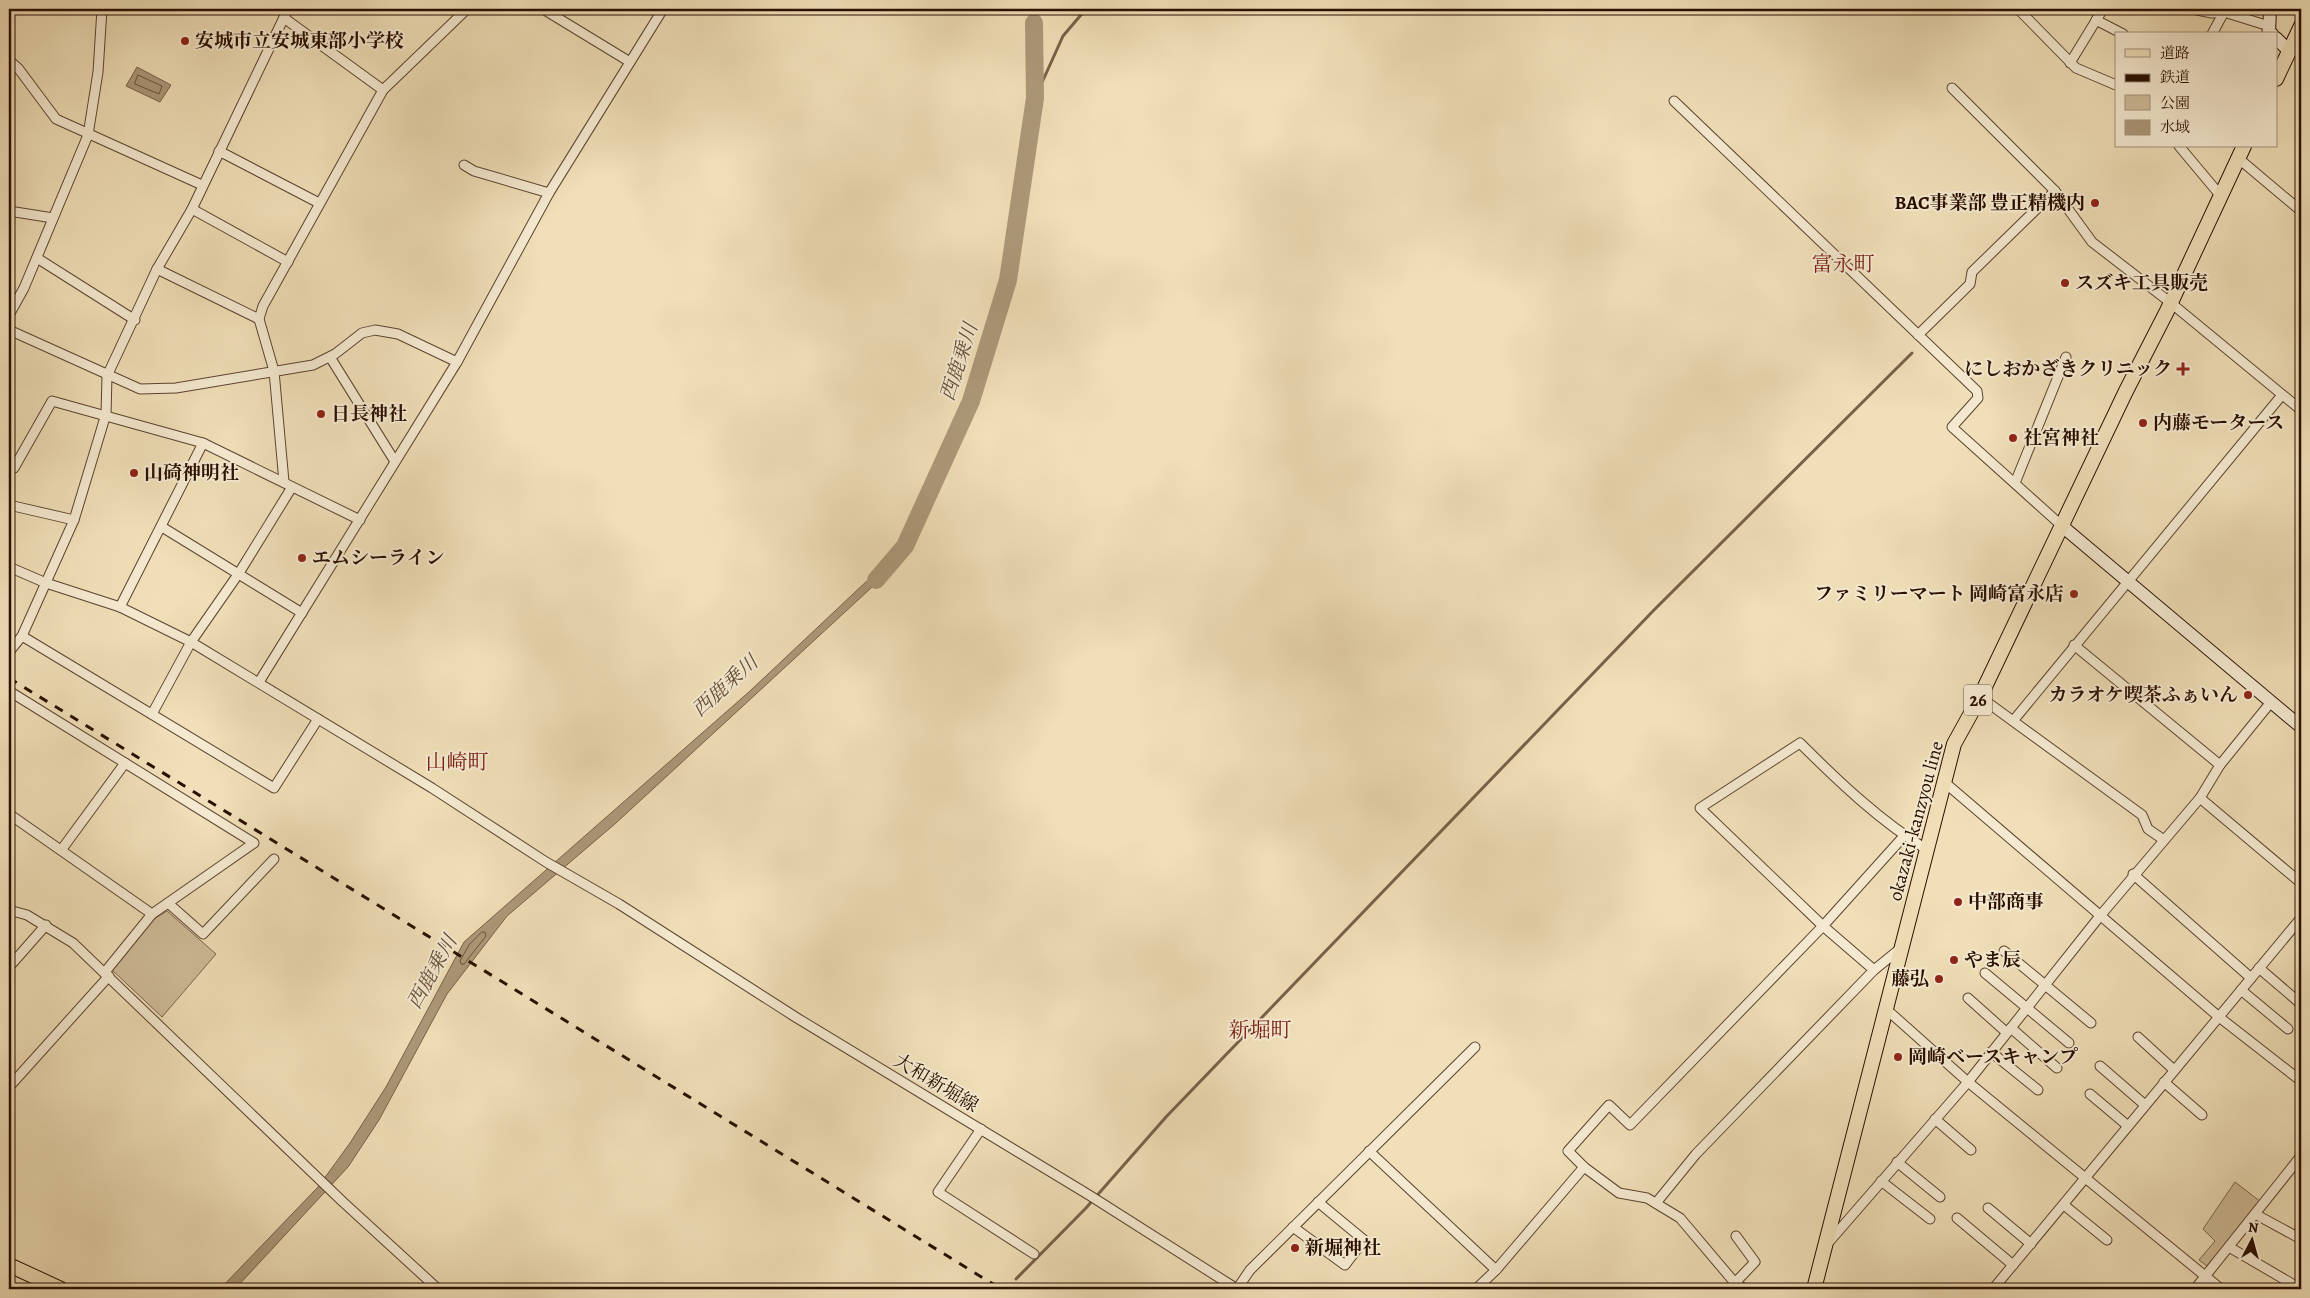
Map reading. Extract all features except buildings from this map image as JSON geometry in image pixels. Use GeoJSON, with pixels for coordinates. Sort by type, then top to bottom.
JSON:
{"type":"FeatureCollection","features":[{"type":"Feature","properties":{"kind":"main road"},"geometry":{"type":"LineString","coordinates":[[2278,75],[2301,26]]}},
{"type":"Feature","properties":{"kind":"main road","name":"okazaki-kanzyou line"},"geometry":{"type":"LineString","coordinates":[[1814,1289],[1954,744],[1980,697],[2171,302],[2241,152]]}},
{"type":"Feature","properties":{"kind":"main road"},"geometry":{"type":"LineString","coordinates":[[9,1265],[62,1289]]}},
{"type":"Feature","properties":{"kind":"street"},"geometry":{"type":"LineString","coordinates":[[9,315],[24,288],[88,135],[98,72],[102,9]]}},
{"type":"Feature","properties":{"kind":"street"},"geometry":{"type":"LineString","coordinates":[[9,652],[22,636],[74,520],[106,414],[107,376],[157,270],[192,209],[288,9]]}},
{"type":"Feature","properties":{"kind":"street"},"geometry":{"type":"LineString","coordinates":[[152,714],[191,642],[239,572],[288,485],[274,371],[259,318],[263,306],[383,90],[467,9]]}},
{"type":"Feature","properties":{"kind":"street"},"geometry":{"type":"LineString","coordinates":[[543,9],[630,62]]}},
{"type":"Feature","properties":{"kind":"street"},"geometry":{"type":"LineString","coordinates":[[259,682],[360,520],[394,460],[457,362],[549,193],[663,9]]}},
{"type":"Feature","properties":{"kind":"street"},"geometry":{"type":"LineString","coordinates":[[2018,9],[2076,68],[2115,85]]}},
{"type":"Feature","properties":{"kind":"street"},"geometry":{"type":"LineString","coordinates":[[2070,63],[2103,9]]}},
{"type":"Feature","properties":{"kind":"street"},"geometry":{"type":"LineString","coordinates":[[2192,9],[2212,12],[2224,10],[2269,31],[2270,9]]}},
{"type":"Feature","properties":{"kind":"street"},"geometry":{"type":"LineString","coordinates":[[2213,32],[2224,10]]}},
{"type":"Feature","properties":{"kind":"street"},"geometry":{"type":"LineString","coordinates":[[284,18],[383,90]]}},
{"type":"Feature","properties":{"kind":"street"},"geometry":{"type":"LineString","coordinates":[[2096,20],[2118,32]]}},
{"type":"Feature","properties":{"kind":"street"},"geometry":{"type":"LineString","coordinates":[[2278,40],[2289,51]]}},
{"type":"Feature","properties":{"kind":"street"},"geometry":{"type":"LineString","coordinates":[[9,60],[18,68],[56,119],[202,186]]}},
{"type":"Feature","properties":{"kind":"street"},"geometry":{"type":"LineString","coordinates":[[1952,88],[2055,191],[2092,242],[2171,302],[2301,410]]}},
{"type":"Feature","properties":{"kind":"street"},"geometry":{"type":"LineString","coordinates":[[1674,101],[1977,391],[1978,398],[1952,427],[2062,526],[2129,580],[2301,727]]}},
{"type":"Feature","properties":{"kind":"street"},"geometry":{"type":"LineString","coordinates":[[2181,148],[2220,195]]}},
{"type":"Feature","properties":{"kind":"street"},"geometry":{"type":"LineString","coordinates":[[219,151],[320,203]]}},
{"type":"Feature","properties":{"kind":"street"},"geometry":{"type":"LineString","coordinates":[[2241,152],[2301,211]]}},
{"type":"Feature","properties":{"kind":"street"},"geometry":{"type":"LineString","coordinates":[[464,165],[474,171],[549,193]]}},
{"type":"Feature","properties":{"kind":"street"},"geometry":{"type":"LineString","coordinates":[[1918,335],[1970,284],[1972,272],[2055,191]]}},
{"type":"Feature","properties":{"kind":"street"},"geometry":{"type":"LineString","coordinates":[[192,209],[288,262]]}},
{"type":"Feature","properties":{"kind":"street"},"geometry":{"type":"LineString","coordinates":[[9,211],[53,218]]}},
{"type":"Feature","properties":{"kind":"street"},"geometry":{"type":"LineString","coordinates":[[37,258],[135,320]]}},
{"type":"Feature","properties":{"kind":"street"},"geometry":{"type":"LineString","coordinates":[[157,270],[259,318]]}},
{"type":"Feature","properties":{"kind":"street"},"geometry":{"type":"LineString","coordinates":[[9,330],[107,376],[140,389],[176,388],[313,365],[330,357],[362,334],[375,330],[398,334],[457,362]]}},
{"type":"Feature","properties":{"kind":"street"},"geometry":{"type":"LineString","coordinates":[[330,357],[394,460]]}},
{"type":"Feature","properties":{"kind":"street"},"geometry":{"type":"LineString","coordinates":[[2015,483],[2066,357]]}},
{"type":"Feature","properties":{"kind":"street"},"geometry":{"type":"LineString","coordinates":[[2013,721],[2282,395]]}},
{"type":"Feature","properties":{"kind":"street"},"geometry":{"type":"LineString","coordinates":[[9,467],[14,468],[52,401],[106,414],[203,443],[360,520]]}},
{"type":"Feature","properties":{"kind":"street"},"geometry":{"type":"LineString","coordinates":[[120,607],[203,443]]}},
{"type":"Feature","properties":{"kind":"street"},"geometry":{"type":"LineString","coordinates":[[9,505],[74,520]]}},
{"type":"Feature","properties":{"kind":"street"},"geometry":{"type":"LineString","coordinates":[[162,526],[239,572],[302,613]]}},
{"type":"Feature","properties":{"kind":"street","name":"大和新堀線"},"geometry":{"type":"LineString","coordinates":[[9,567],[46,583],[120,607],[191,642],[259,682],[546,862],[619,904],[797,1018],[981,1129],[1237,1289]]}},
{"type":"Feature","properties":{"kind":"street"},"geometry":{"type":"LineString","coordinates":[[22,636],[274,788],[318,719]]}},
{"type":"Feature","properties":{"kind":"street"},"geometry":{"type":"LineString","coordinates":[[2074,645],[2220,765]]}},
{"type":"Feature","properties":{"kind":"street"},"geometry":{"type":"LineString","coordinates":[[9,691],[254,843],[152,914],[107,974],[9,1087]]}},
{"type":"Feature","properties":{"kind":"street"},"geometry":{"type":"LineString","coordinates":[[1980,697],[2142,815],[2148,829],[2164,840]]}},
{"type":"Feature","properties":{"kind":"street"},"geometry":{"type":"LineString","coordinates":[[1823,1248],[1968,1082],[2133,874],[2200,798],[2220,765],[2271,702]]}},
{"type":"Feature","properties":{"kind":"street"},"geometry":{"type":"LineString","coordinates":[[1874,970],[1823,926],[1700,808],[1800,743],[1837,780],[1904,836],[1926,849]]}},
{"type":"Feature","properties":{"kind":"street"},"geometry":{"type":"LineString","coordinates":[[62,850],[125,764]]}},
{"type":"Feature","properties":{"kind":"street"},"geometry":{"type":"LineString","coordinates":[[1943,781],[2219,1017],[2301,1081]]}},
{"type":"Feature","properties":{"kind":"street"},"geometry":{"type":"LineString","coordinates":[[2200,798],[2301,883]]}},
{"type":"Feature","properties":{"kind":"street"},"geometry":{"type":"LineString","coordinates":[[9,814],[152,914]]}},
{"type":"Feature","properties":{"kind":"street"},"geometry":{"type":"LineString","coordinates":[[1745,1289],[1732,1286],[1680,1218],[1647,1198],[1619,1192],[1584,1167],[1568,1151],[1609,1105],[1630,1125],[1823,926],[1904,836]]}},
{"type":"Feature","properties":{"kind":"street"},"geometry":{"type":"LineString","coordinates":[[168,903],[203,934],[274,859]]}},
{"type":"Feature","properties":{"kind":"street"},"geometry":{"type":"LineString","coordinates":[[2133,874],[2251,978]]}},
{"type":"Feature","properties":{"kind":"street"},"geometry":{"type":"LineString","coordinates":[[9,910],[27,915],[73,943],[343,1202],[438,1289]]}},
{"type":"Feature","properties":{"kind":"street"},"geometry":{"type":"LineString","coordinates":[[1993,1289],[2087,1178],[2259,968],[2300,923]]}},
{"type":"Feature","properties":{"kind":"street"},"geometry":{"type":"LineString","coordinates":[[9,967],[46,925]]}},
{"type":"Feature","properties":{"kind":"street"},"geometry":{"type":"LineString","coordinates":[[1656,1204],[1696,1154],[1874,970],[1902,948]]}},
{"type":"Feature","properties":{"kind":"street"},"geometry":{"type":"LineString","coordinates":[[2004,952],[2091,1024]]}},
{"type":"Feature","properties":{"kind":"street"},"geometry":{"type":"LineString","coordinates":[[2259,968],[2301,1004]]}},
{"type":"Feature","properties":{"kind":"street"},"geometry":{"type":"LineString","coordinates":[[1985,973],[2068,1043]]}},
{"type":"Feature","properties":{"kind":"street"},"geometry":{"type":"LineString","coordinates":[[2241,990],[2288,1029]]}},
{"type":"Feature","properties":{"kind":"street"},"geometry":{"type":"LineString","coordinates":[[1968,998],[2057,1068]]}},
{"type":"Feature","properties":{"kind":"street"},"geometry":{"type":"LineString","coordinates":[[1885,1008],[1968,1082],[2221,1289]]}},
{"type":"Feature","properties":{"kind":"street"},"geometry":{"type":"LineString","coordinates":[[2138,1037],[2174,1070]]}},
{"type":"Feature","properties":{"kind":"street"},"geometry":{"type":"LineString","coordinates":[[1237,1289],[1250,1270],[1475,1047]]}},
{"type":"Feature","properties":{"kind":"street"},"geometry":{"type":"LineString","coordinates":[[1991,1052],[2038,1090]]}},
{"type":"Feature","properties":{"kind":"street"},"geometry":{"type":"LineString","coordinates":[[2100,1066],[2145,1105]]}},
{"type":"Feature","properties":{"kind":"street"},"geometry":{"type":"LineString","coordinates":[[2164,1082],[2202,1115]]}},
{"type":"Feature","properties":{"kind":"street"},"geometry":{"type":"LineString","coordinates":[[2090,1094],[2128,1126]]}},
{"type":"Feature","properties":{"kind":"street"},"geometry":{"type":"LineString","coordinates":[[1935,1119],[1972,1150]]}},
{"type":"Feature","properties":{"kind":"street"},"geometry":{"type":"LineString","coordinates":[[981,1129],[938,1192],[1034,1254]]}},
{"type":"Feature","properties":{"kind":"street"},"geometry":{"type":"LineString","coordinates":[[1369,1151],[1496,1270]]}},
{"type":"Feature","properties":{"kind":"street"},"geometry":{"type":"LineString","coordinates":[[2195,1289],[2301,1156]]}},
{"type":"Feature","properties":{"kind":"street"},"geometry":{"type":"LineString","coordinates":[[1897,1162],[1940,1197]]}},
{"type":"Feature","properties":{"kind":"street"},"geometry":{"type":"LineString","coordinates":[[1476,1289],[1496,1270],[1584,1167]]}},
{"type":"Feature","properties":{"kind":"street"},"geometry":{"type":"LineString","coordinates":[[1881,1181],[1930,1220]]}},
{"type":"Feature","properties":{"kind":"street"},"geometry":{"type":"LineString","coordinates":[[1293,1227],[1345,1265],[1364,1240],[1318,1202]]}},
{"type":"Feature","properties":{"kind":"street"},"geometry":{"type":"LineString","coordinates":[[2064,1205],[2107,1240]]}},
{"type":"Feature","properties":{"kind":"street"},"geometry":{"type":"LineString","coordinates":[[1988,1208],[2031,1244]]}},
{"type":"Feature","properties":{"kind":"street"},"geometry":{"type":"LineString","coordinates":[[2255,1214],[2301,1239]]}},
{"type":"Feature","properties":{"kind":"street"},"geometry":{"type":"LineString","coordinates":[[1958,1218],[2014,1265]]}},
{"type":"Feature","properties":{"kind":"street"},"geometry":{"type":"LineString","coordinates":[[1732,1286],[1754,1262],[1736,1236]]}},
{"type":"Feature","properties":{"kind":"street"},"geometry":{"type":"LineString","coordinates":[[2229,1247],[2301,1289]]}},
{"type":"Feature","properties":{"kind":"green space"},"geometry":{"type":"Polygon","coordinates":[[[167,911],[216,954],[162,1017],[111,969],[154,919],[167,911]]]}},
{"type":"Feature","properties":{"kind":"green space"},"geometry":{"type":"Polygon","coordinates":[[[2235,1182],[2261,1202],[2207,1266],[2199,1260],[2215,1241],[2203,1229],[2235,1182]]]}},
{"type":"Feature","properties":{"kind":"water"},"geometry":{"type":"Polygon","coordinates":[[[137,67],[171,85],[160,102],[126,86],[137,67]]]}},
{"type":"Feature","properties":{"kind":"water"},"geometry":{"type":"Polygon","coordinates":[[[887,562],[896,565],[616,823],[507,916],[447,994],[379,1120],[348,1167],[235,1289],[220,1289],[318,1187],[350,1143],[386,1087],[464,942],[750,691],[887,562]]]}},
{"type":"Feature","properties":{"kind":"waterway","name":"西鹿乗川"},"geometry":{"type":"LineString","coordinates":[[1032,9],[1034,23]]}},
{"type":"Feature","properties":{"kind":"waterway"},"geometry":{"type":"LineString","coordinates":[[1035,98],[1063,36],[1086,9]]}},
{"type":"Feature","properties":{"kind":"waterway","name":"西鹿乗川"},"geometry":{"type":"LineString","coordinates":[[876,580],[905,546],[971,401],[1008,280],[1035,98],[1034,23]]}},
{"type":"Feature","properties":{"kind":"waterway"},"geometry":{"type":"LineString","coordinates":[[1016,1279],[1086,1208],[1166,1117],[1654,610],[1912,353]]}},
{"type":"Feature","properties":{"kind":"railway"},"geometry":{"type":"LineString","coordinates":[[9,678],[1001,1289]]}},
{"type":"Feature","properties":{"kind":"place","name":"安城市立安城東部小学校"},"geometry":{"type":"Point","coordinates":[185,41]}},
{"type":"Feature","properties":{"kind":"place","name":"BAC事業部 豊正精機内"},"geometry":{"type":"Point","coordinates":[2095,203]}},
{"type":"Feature","properties":{"kind":"place","name":"スズキ工具販売"},"geometry":{"type":"Point","coordinates":[2065,283]}},
{"type":"Feature","properties":{"kind":"place","name":"にしおかざきクリニック"},"geometry":{"type":"Point","coordinates":[2183,369]}},
{"type":"Feature","properties":{"kind":"place","name":"日長神社"},"geometry":{"type":"Point","coordinates":[321,414]}},
{"type":"Feature","properties":{"kind":"place","name":"内藤モータース"},"geometry":{"type":"Point","coordinates":[2143,423]}},
{"type":"Feature","properties":{"kind":"place","name":"社宮神社"},"geometry":{"type":"Point","coordinates":[2013,438]}},
{"type":"Feature","properties":{"kind":"place","name":"山碕神明社"},"geometry":{"type":"Point","coordinates":[134,473]}},
{"type":"Feature","properties":{"kind":"place","name":"エムシーライン"},"geometry":{"type":"Point","coordinates":[302,558]}},
{"type":"Feature","properties":{"kind":"place","name":"ファミリーマート 岡崎富永店"},"geometry":{"type":"Point","coordinates":[2074,594]}},
{"type":"Feature","properties":{"kind":"place","name":"カラオケ喫茶ふぁいん"},"geometry":{"type":"Point","coordinates":[2248,695]}},
{"type":"Feature","properties":{"kind":"place","name":"中部商事"},"geometry":{"type":"Point","coordinates":[1958,902]}},
{"type":"Feature","properties":{"kind":"place","name":"やま辰"},"geometry":{"type":"Point","coordinates":[1954,960]}},
{"type":"Feature","properties":{"kind":"place","name":"藤弘"},"geometry":{"type":"Point","coordinates":[1939,979]}},
{"type":"Feature","properties":{"kind":"place","name":"岡崎ベースキャンプ"},"geometry":{"type":"Point","coordinates":[1898,1057]}},
{"type":"Feature","properties":{"kind":"place","name":"新堀神社"},"geometry":{"type":"Point","coordinates":[1295,1248]}},
{"type":"Feature","properties":{"kind":"district","name":"富永町"},"geometry":{"type":"Point","coordinates":[1843,264]}},
{"type":"Feature","properties":{"kind":"district","name":"山崎町"},"geometry":{"type":"Point","coordinates":[457,762]}},
{"type":"Feature","properties":{"kind":"district","name":"新堀町"},"geometry":{"type":"Point","coordinates":[1260,1030]}}]}
